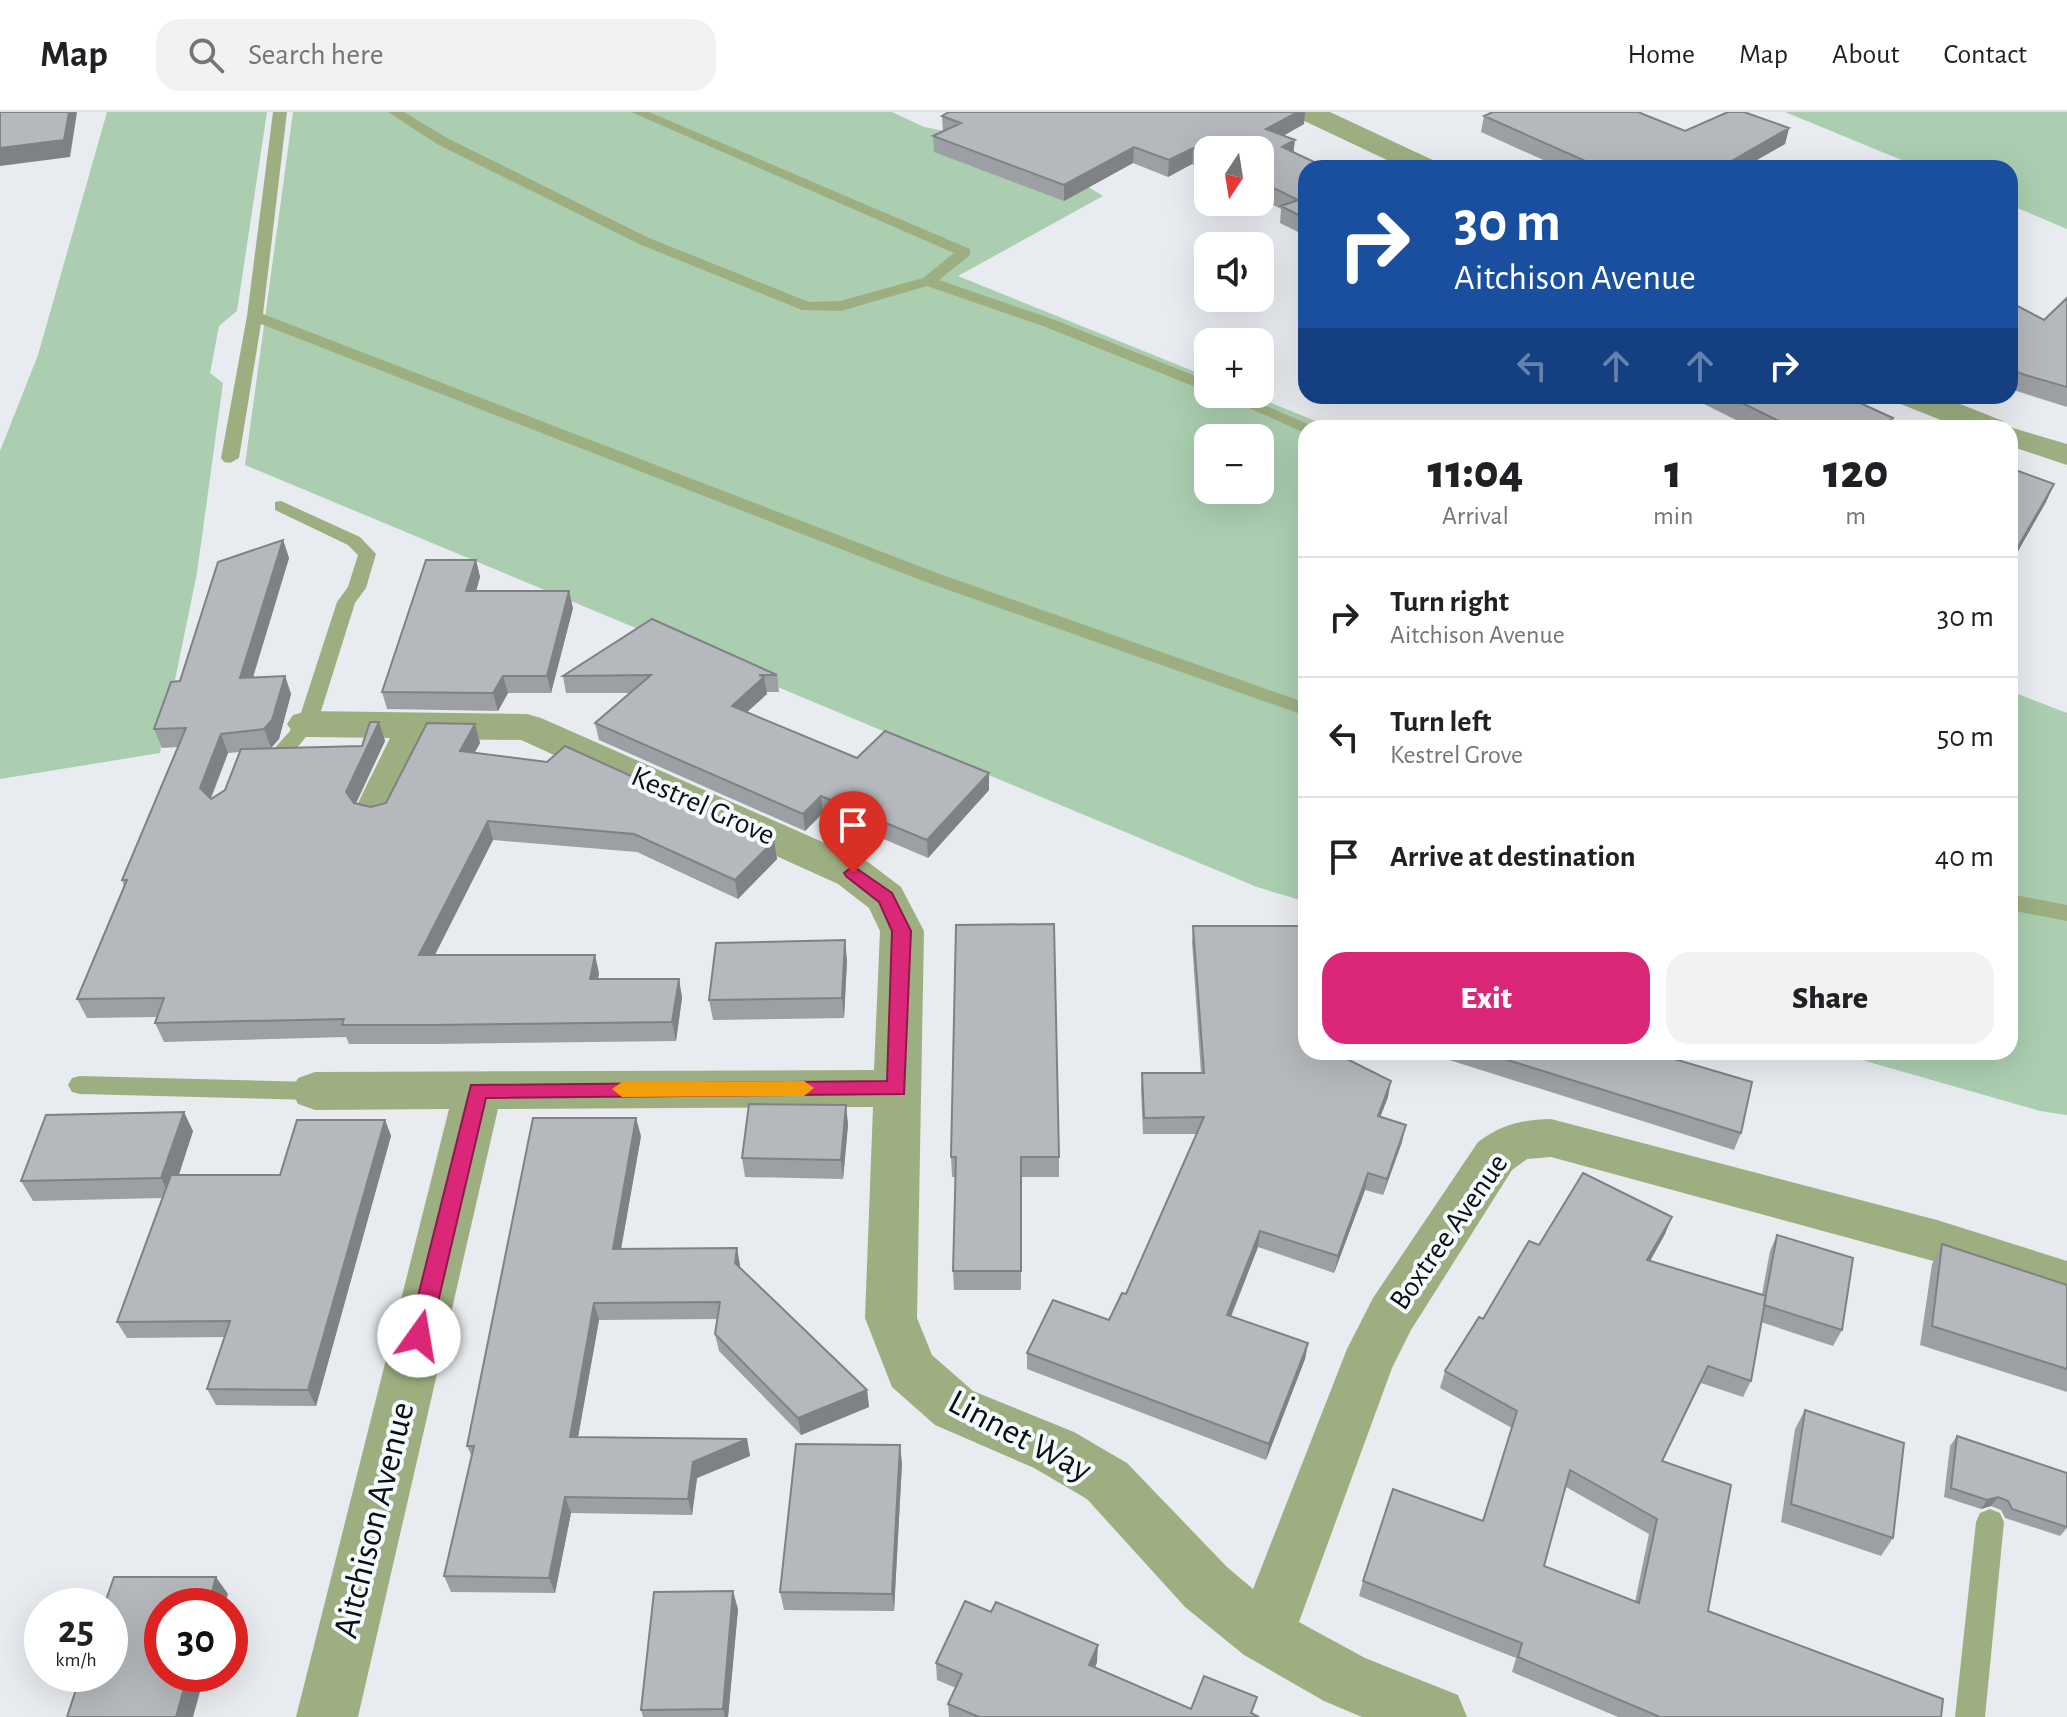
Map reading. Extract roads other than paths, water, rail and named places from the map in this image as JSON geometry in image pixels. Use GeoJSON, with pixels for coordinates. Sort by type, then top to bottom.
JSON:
{"type":"FeatureCollection","features":[{"type":"Feature","properties":{"kind":"street"},"geometry":{"type":"LineString","coordinates":[[1308,112],[1410,160]]}},
{"type":"Feature","properties":{"kind":"street"},"geometry":{"type":"LineString","coordinates":[[1930,404],[1971,420]]}},
{"type":"Feature","properties":{"kind":"street"},"geometry":{"type":"LineString","coordinates":[[2018,438],[2067,455]]}},
{"type":"Feature","properties":{"kind":"street","name":"Kestrel Grove"},"geometry":{"type":"LineString","coordinates":[[307,724],[527,727],[853,873],[886,898],[902,931],[897,1088]]}},
{"type":"Feature","properties":{"kind":"street"},"geometry":{"type":"LineString","coordinates":[[376,809],[416,725]]}},
{"type":"Feature","properties":{"kind":"street"},"geometry":{"type":"LineString","coordinates":[[315,1091],[897,1088]]}},
{"type":"Feature","properties":{"kind":"street","name":"Linnet Way"},"geometry":{"type":"LineString","coordinates":[[897,1088],[891,1318],[911,1370],[954,1408],[1054,1450],[1107,1481],[1206,1587],[1265,1635],[1345,1680],[1436,1717]]}},
{"type":"Feature","properties":{"kind":"street","name":"Aitchison Avenue"},"geometry":{"type":"LineString","coordinates":[[327,1717],[478,1090]]}},
{"type":"Feature","properties":{"kind":"street","name":"Boxtree Avenue"},"geometry":{"type":"LineString","coordinates":[[1265,1635],[1366,1366],[1392,1314],[1495,1156],[1517,1140],[1551,1138],[1937,1241],[2067,1283]]}},
{"type":"Feature","properties":{"kind":"lane"},"geometry":{"type":"LineString","coordinates":[[230,458],[255,316],[280,112]]}},
{"type":"Feature","properties":{"kind":"lane"},"geometry":{"type":"LineString","coordinates":[[395,112],[442,141],[644,241],[807,307],[841,306],[928,281],[965,252],[638,112]]}},
{"type":"Feature","properties":{"kind":"lane"},"geometry":{"type":"LineString","coordinates":[[928,281],[1049,323],[1194,381]]}},
{"type":"Feature","properties":{"kind":"lane"},"geometry":{"type":"LineString","coordinates":[[255,316],[930,577],[1298,707]]}},
{"type":"Feature","properties":{"kind":"lane"},"geometry":{"type":"LineString","coordinates":[[1260,408],[1298,424]]}},
{"type":"Feature","properties":{"kind":"lane"},"geometry":{"type":"LineString","coordinates":[[238,759],[278,757],[307,724],[346,602],[357,588],[367,554],[354,541],[281,506]]}},
{"type":"Feature","properties":{"kind":"lane"},"geometry":{"type":"LineString","coordinates":[[2018,904],[2067,913]]}},
{"type":"Feature","properties":{"kind":"lane"},"geometry":{"type":"LineString","coordinates":[[80,1085],[315,1091]]}},
{"type":"Feature","properties":{"kind":"lane"},"geometry":{"type":"LineString","coordinates":[[1970,1717],[1990,1522]]}}]}
